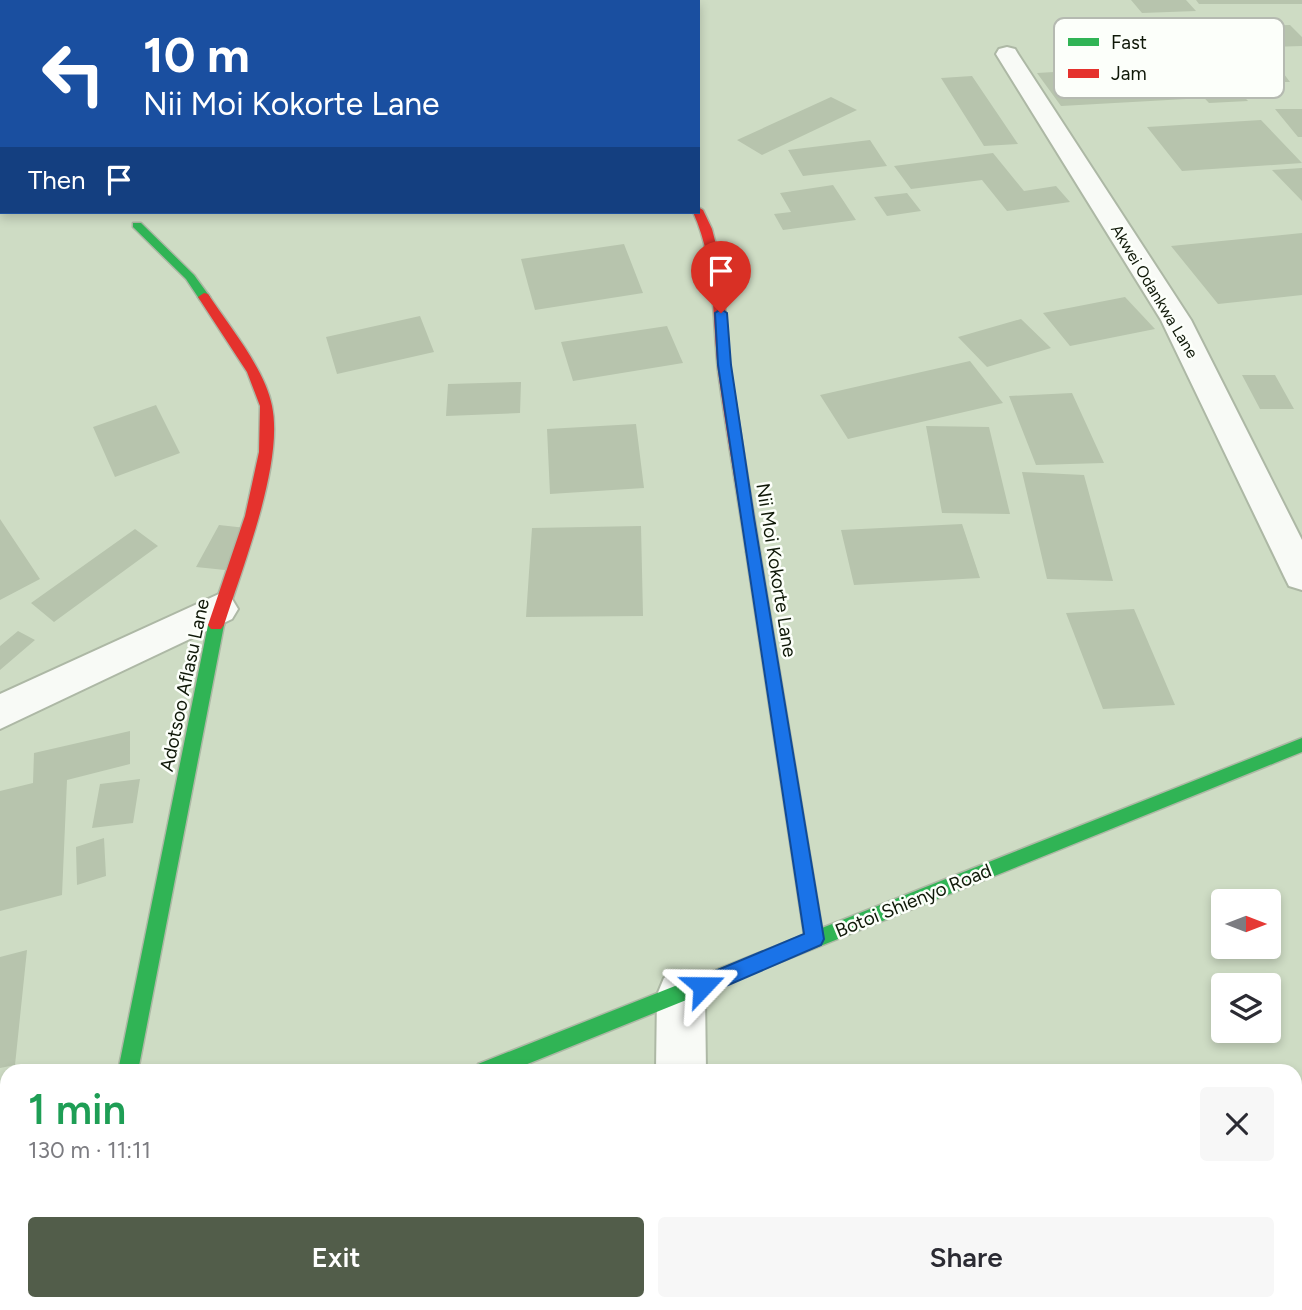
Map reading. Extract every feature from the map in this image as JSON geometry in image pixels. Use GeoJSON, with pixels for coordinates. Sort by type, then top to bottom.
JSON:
{"type":"FeatureCollection","features":[{"type":"Feature","properties":{"kind":"street","name":"Akwei Odankwa Lane"},"geometry":{"type":"LineString","coordinates":[[1007,54],[1176,320],[1302,576]]}},
{"type":"Feature","properties":{"kind":"street","name":"Nii Moi Kokorte Lane"},"geometry":{"type":"LineString","coordinates":[[700,214],[712,244],[720,287],[724,365],[814,939]]}},
{"type":"Feature","properties":{"kind":"street","name":"Adotsoo Aflasu Lane"},"geometry":{"type":"LineString","coordinates":[[129,1064],[219,609],[252,516],[266,452],[266,406],[253,373],[222,321],[190,277],[137,225]]}},
{"type":"Feature","properties":{"kind":"street"},"geometry":{"type":"LineString","coordinates":[[0,712],[219,609]]}},
{"type":"Feature","properties":{"kind":"street","name":"Botoi Shienyo Road"},"geometry":{"type":"LineString","coordinates":[[503,1064],[681,995],[814,939],[1300,754]]}},
{"type":"Feature","properties":{"kind":"street"},"geometry":{"type":"LineString","coordinates":[[681,995],[681,1064]]}},
{"type":"Feature","properties":{"kind":"building"},"geometry":{"type":"Polygon","coordinates":[[[1131,0],[1186,0],[1196,11],[1142,13],[1131,0]]]}},
{"type":"Feature","properties":{"kind":"building"},"geometry":{"type":"Polygon","coordinates":[[[1196,0],[1302,0],[1302,4],[1199,4],[1196,0]]]}},
{"type":"Feature","properties":{"kind":"building"},"geometry":{"type":"Polygon","coordinates":[[[1284,25],[1290,25],[1302,37],[1302,46],[1284,47],[1284,25]]]}},
{"type":"Feature","properties":{"kind":"building"},"geometry":{"type":"Polygon","coordinates":[[[1054,72],[1054,96],[1037,73],[1054,72]]]}},
{"type":"Feature","properties":{"kind":"building"},"geometry":{"type":"Polygon","coordinates":[[[972,76],[1018,144],[984,146],[941,78],[972,76]]]}},
{"type":"Feature","properties":{"kind":"building"},"geometry":{"type":"Polygon","coordinates":[[[831,97],[857,110],[762,155],[737,140],[831,97]]]}},
{"type":"Feature","properties":{"kind":"building"},"geometry":{"type":"Polygon","coordinates":[[[1055,98],[1186,99],[1061,106],[1055,98]]]}},
{"type":"Feature","properties":{"kind":"building"},"geometry":{"type":"Polygon","coordinates":[[[1204,98],[1245,98],[1248,101],[1209,103],[1204,98]]]}},
{"type":"Feature","properties":{"kind":"building"},"geometry":{"type":"Polygon","coordinates":[[[1275,109],[1302,109],[1302,137],[1298,137],[1275,109]]]}},
{"type":"Feature","properties":{"kind":"building"},"geometry":{"type":"Polygon","coordinates":[[[1261,120],[1302,163],[1182,171],[1147,127],[1261,120]]]}},
{"type":"Feature","properties":{"kind":"building"},"geometry":{"type":"Polygon","coordinates":[[[870,140],[887,166],[803,176],[788,150],[870,140]]]}},
{"type":"Feature","properties":{"kind":"building"},"geometry":{"type":"Polygon","coordinates":[[[993,153],[1024,191],[1056,186],[1070,202],[1007,211],[982,180],[911,189],[894,166],[993,153]]]}},
{"type":"Feature","properties":{"kind":"building"},"geometry":{"type":"Polygon","coordinates":[[[1302,168],[1302,201],[1272,170],[1302,168]]]}},
{"type":"Feature","properties":{"kind":"building"},"geometry":{"type":"Polygon","coordinates":[[[833,185],[856,220],[783,230],[774,214],[791,212],[780,193],[833,185]]]}},
{"type":"Feature","properties":{"kind":"building"},"geometry":{"type":"Polygon","coordinates":[[[907,193],[921,211],[887,216],[874,197],[907,193]]]}},
{"type":"Feature","properties":{"kind":"building"},"geometry":{"type":"Polygon","coordinates":[[[1302,233],[1302,295],[1218,304],[1171,246],[1302,233]]]}},
{"type":"Feature","properties":{"kind":"building"},"geometry":{"type":"Polygon","coordinates":[[[624,244],[643,293],[535,310],[521,259],[624,244]]]}},
{"type":"Feature","properties":{"kind":"building"},"geometry":{"type":"Polygon","coordinates":[[[1125,297],[1155,329],[1070,346],[1043,313],[1125,297]]]}},
{"type":"Feature","properties":{"kind":"building"},"geometry":{"type":"Polygon","coordinates":[[[420,316],[434,352],[337,374],[326,337],[420,316]]]}},
{"type":"Feature","properties":{"kind":"building"},"geometry":{"type":"Polygon","coordinates":[[[1021,319],[1051,348],[987,367],[958,337],[1021,319]]]}},
{"type":"Feature","properties":{"kind":"building"},"geometry":{"type":"Polygon","coordinates":[[[667,326],[683,363],[573,381],[561,342],[667,326]]]}},
{"type":"Feature","properties":{"kind":"building"},"geometry":{"type":"Polygon","coordinates":[[[970,361],[1003,403],[848,439],[820,395],[970,361]]]}},
{"type":"Feature","properties":{"kind":"building"},"geometry":{"type":"Polygon","coordinates":[[[1242,375],[1275,375],[1294,409],[1260,409],[1242,375]]]}},
{"type":"Feature","properties":{"kind":"building"},"geometry":{"type":"Polygon","coordinates":[[[521,382],[520,413],[446,416],[448,384],[521,382]]]}},
{"type":"Feature","properties":{"kind":"building"},"geometry":{"type":"Polygon","coordinates":[[[1072,393],[1104,463],[1036,465],[1009,396],[1072,393]]]}},
{"type":"Feature","properties":{"kind":"building"},"geometry":{"type":"Polygon","coordinates":[[[156,405],[180,453],[115,477],[93,427],[156,405]]]}},
{"type":"Feature","properties":{"kind":"building"},"geometry":{"type":"Polygon","coordinates":[[[636,424],[644,488],[550,494],[547,429],[636,424]]]}},
{"type":"Feature","properties":{"kind":"building"},"geometry":{"type":"Polygon","coordinates":[[[926,426],[989,427],[1010,514],[942,513],[926,426]]]}},
{"type":"Feature","properties":{"kind":"building"},"geometry":{"type":"Polygon","coordinates":[[[1022,472],[1084,475],[1113,581],[1047,579],[1022,472]]]}},
{"type":"Feature","properties":{"kind":"building"},"geometry":{"type":"Polygon","coordinates":[[[0,519],[40,579],[0,600],[0,519]]]}},
{"type":"Feature","properties":{"kind":"building"},"geometry":{"type":"Polygon","coordinates":[[[962,524],[980,578],[854,585],[841,530],[962,524]]]}},
{"type":"Feature","properties":{"kind":"building"},"geometry":{"type":"Polygon","coordinates":[[[219,525],[246,528],[225,570],[196,567],[219,525]]]}},
{"type":"Feature","properties":{"kind":"building"},"geometry":{"type":"Polygon","coordinates":[[[641,526],[643,616],[526,617],[532,528],[641,526]]]}},
{"type":"Feature","properties":{"kind":"building"},"geometry":{"type":"Polygon","coordinates":[[[135,529],[158,546],[54,622],[31,603],[135,529]]]}},
{"type":"Feature","properties":{"kind":"building"},"geometry":{"type":"Polygon","coordinates":[[[1134,609],[1175,705],[1103,709],[1066,613],[1134,609]]]}},
{"type":"Feature","properties":{"kind":"building"},"geometry":{"type":"Polygon","coordinates":[[[18,631],[35,640],[0,670],[0,646],[18,631]]]}},
{"type":"Feature","properties":{"kind":"building"},"geometry":{"type":"Polygon","coordinates":[[[130,731],[130,764],[67,780],[62,895],[0,911],[0,791],[33,783],[34,753],[130,731]]]}},
{"type":"Feature","properties":{"kind":"building"},"geometry":{"type":"Polygon","coordinates":[[[140,779],[133,823],[92,828],[100,784],[140,779]]]}},
{"type":"Feature","properties":{"kind":"building"},"geometry":{"type":"Polygon","coordinates":[[[104,838],[106,876],[77,885],[76,847],[104,838]]]}},
{"type":"Feature","properties":{"kind":"building"},"geometry":{"type":"Polygon","coordinates":[[[27,950],[15,1064],[0,1064],[0,957],[27,950]]]}},
{"type":"Feature","properties":{"kind":"traffic: fast"},"geometry":{"type":"LineString","coordinates":[[137,225],[190,277],[204,297]]}},
{"type":"Feature","properties":{"kind":"traffic: fast"},"geometry":{"type":"LineString","coordinates":[[753,552],[814,939]]}},
{"type":"Feature","properties":{"kind":"traffic: fast"},"geometry":{"type":"LineString","coordinates":[[129,1064],[216,625]]}},
{"type":"Feature","properties":{"kind":"traffic: fast"},"geometry":{"type":"LineString","coordinates":[[503,1064],[1302,745]]}},
{"type":"Feature","properties":{"kind":"traffic: jam"},"geometry":{"type":"LineString","coordinates":[[700,214],[712,248],[719,287],[724,367],[753,552]]}},
{"type":"Feature","properties":{"kind":"traffic: jam"},"geometry":{"type":"LineString","coordinates":[[204,297],[253,372],[266,406],[266,452],[252,516],[216,625]]}},
{"type":"Feature","properties":{"kind":"route"},"geometry":{"type":"LineString","coordinates":[[703,986],[814,939],[724,365],[721,313]]}}]}
